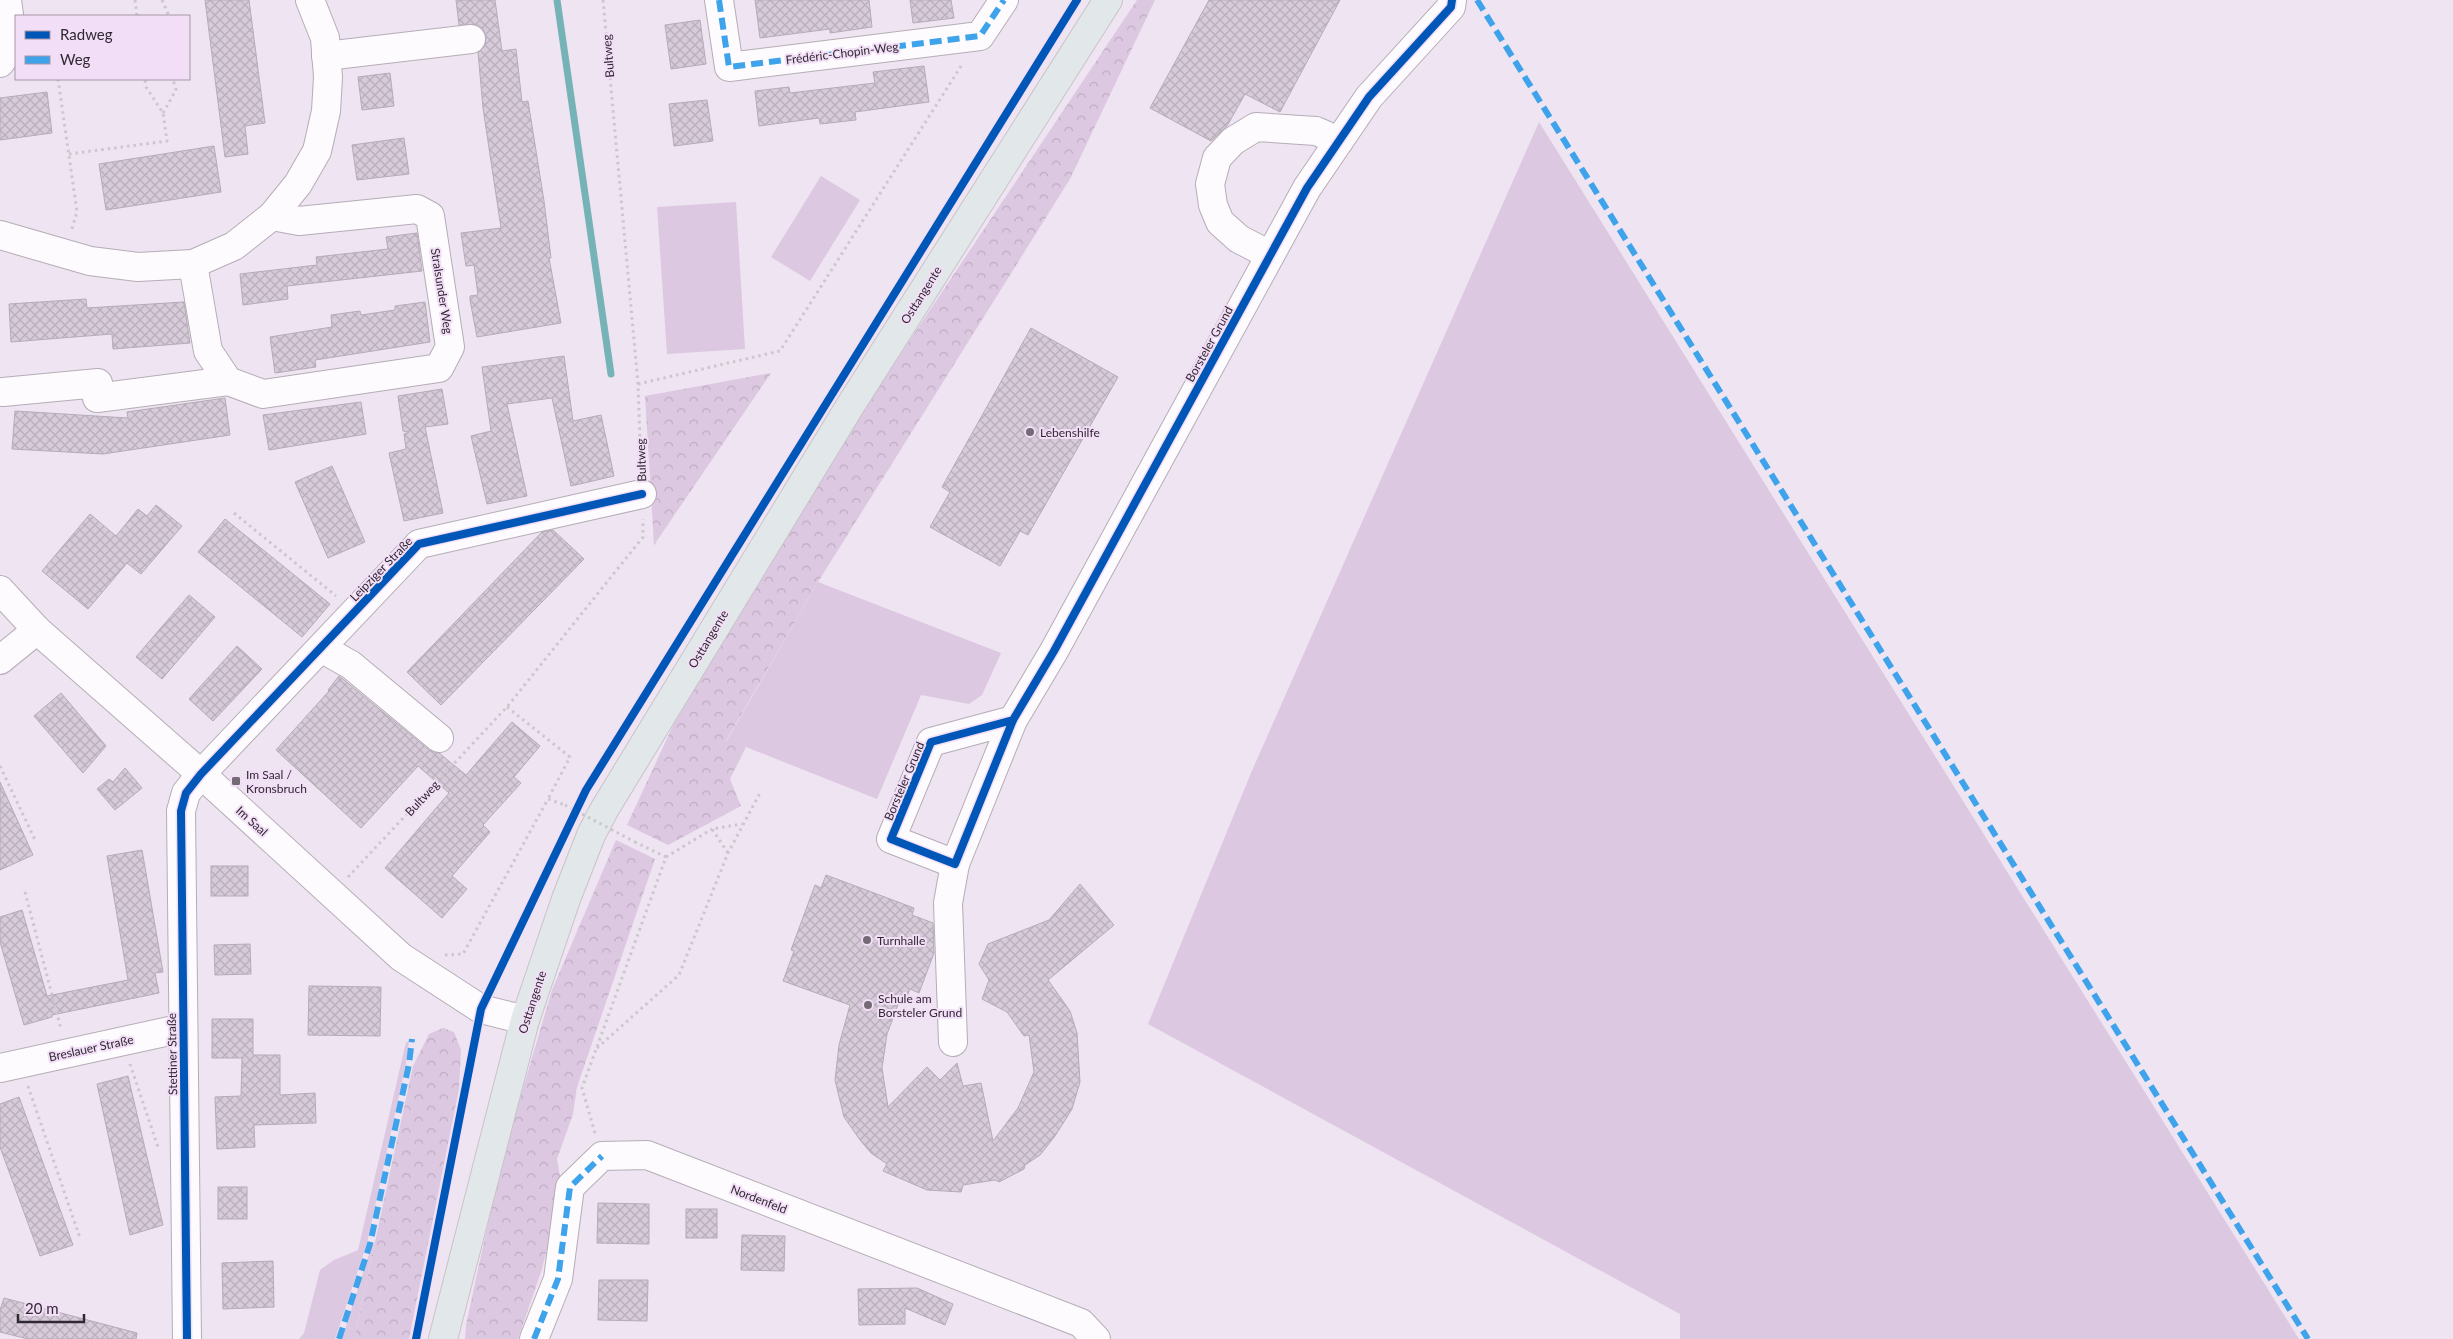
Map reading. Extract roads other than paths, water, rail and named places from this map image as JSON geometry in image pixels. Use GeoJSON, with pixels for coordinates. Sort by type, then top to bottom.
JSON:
{"type":"FeatureCollection","features":[{"type":"Feature","properties":{"kind":"main road","name":"Osttangente"},"geometry":{"type":"LineString","coordinates":[[443,1339],[525,1020],[566,899],[604,810],[850,406],[1108,0]]}},
{"type":"Feature","properties":{"kind":"street"},"geometry":{"type":"LineString","coordinates":[[7,0],[7,60]]}},
{"type":"Feature","properties":{"kind":"street"},"geometry":{"type":"LineString","coordinates":[[0,236],[90,261],[138,268],[193,264],[234,246],[272,216],[298,184],[317,151],[326,111],[328,77],[325,38],[310,0]]}},
{"type":"Feature","properties":{"kind":"street","name":"Frédéric-Chopin-Weg"},"geometry":{"type":"LineString","coordinates":[[719,0],[729,67],[980,36],[1004,0]]}},
{"type":"Feature","properties":{"kind":"street","name":"Borsteler Grund"},"geometry":{"type":"LineString","coordinates":[[1013,720],[931,742],[891,839],[954,864],[1013,720],[1054,651],[1307,188],[1369,97],[1450,7],[1452,0]]}},
{"type":"Feature","properties":{"kind":"street"},"geometry":{"type":"LineString","coordinates":[[326,56],[471,39]]}},
{"type":"Feature","properties":{"kind":"street"},"geometry":{"type":"LineString","coordinates":[[1270,255],[1239,239],[1220,222],[1213,205],[1210,184],[1217,158],[1233,141],[1256,127],[1316,131],[1339,141]]}},
{"type":"Feature","properties":{"kind":"street","name":"Stralsunder Weg"},"geometry":{"type":"LineString","coordinates":[[3,392],[98,383],[97,398],[228,381],[263,394],[439,368],[450,347],[430,216],[417,209],[299,221],[272,216]]}},
{"type":"Feature","properties":{"kind":"street"},"geometry":{"type":"LineString","coordinates":[[193,264],[208,351],[228,381]]}},
{"type":"Feature","properties":{"kind":"street","name":"Leipziger Straße"},"geometry":{"type":"LineString","coordinates":[[201,774],[419,544],[642,494]]}},
{"type":"Feature","properties":{"kind":"street","name":"Im Saal"},"geometry":{"type":"LineString","coordinates":[[0,590],[37,630],[201,774],[401,957],[481,1009],[525,1020]]}},
{"type":"Feature","properties":{"kind":"street"},"geometry":{"type":"LineString","coordinates":[[0,660],[37,630]]}},
{"type":"Feature","properties":{"kind":"street"},"geometry":{"type":"LineString","coordinates":[[321,648],[351,665],[439,738]]}},
{"type":"Feature","properties":{"kind":"street","name":"Stettiner Straße"},"geometry":{"type":"LineString","coordinates":[[187,1339],[181,811],[186,792],[201,774]]}},
{"type":"Feature","properties":{"kind":"street"},"geometry":{"type":"LineString","coordinates":[[953,1042],[948,903],[954,864]]}},
{"type":"Feature","properties":{"kind":"street","name":"Breslauer Straße"},"geometry":{"type":"LineString","coordinates":[[10,1066],[183,1028]]}},
{"type":"Feature","properties":{"kind":"street","name":"Nordenfeld"},"geometry":{"type":"LineString","coordinates":[[534,1339],[558,1279],[570,1187],[602,1156],[647,1154],[1081,1323],[1096,1339]]}},
{"type":"Feature","properties":{"kind":"waterway"},"geometry":{"type":"LineString","coordinates":[[557,0],[611,374]]}},
{"type":"Feature","properties":{"kind":"place","name":"Lebenshilfe"},"geometry":{"type":"Point","coordinates":[1030,432]}},
{"type":"Feature","properties":{"kind":"place","name":"Im Saal / Kronsbruch"},"geometry":{"type":"Point","coordinates":[236,781]}},
{"type":"Feature","properties":{"kind":"place","name":"Turnhalle"},"geometry":{"type":"Point","coordinates":[867,940]}},
{"type":"Feature","properties":{"kind":"place","name":"Schule am Borsteler Grund"},"geometry":{"type":"Point","coordinates":[868,1005]}}]}
